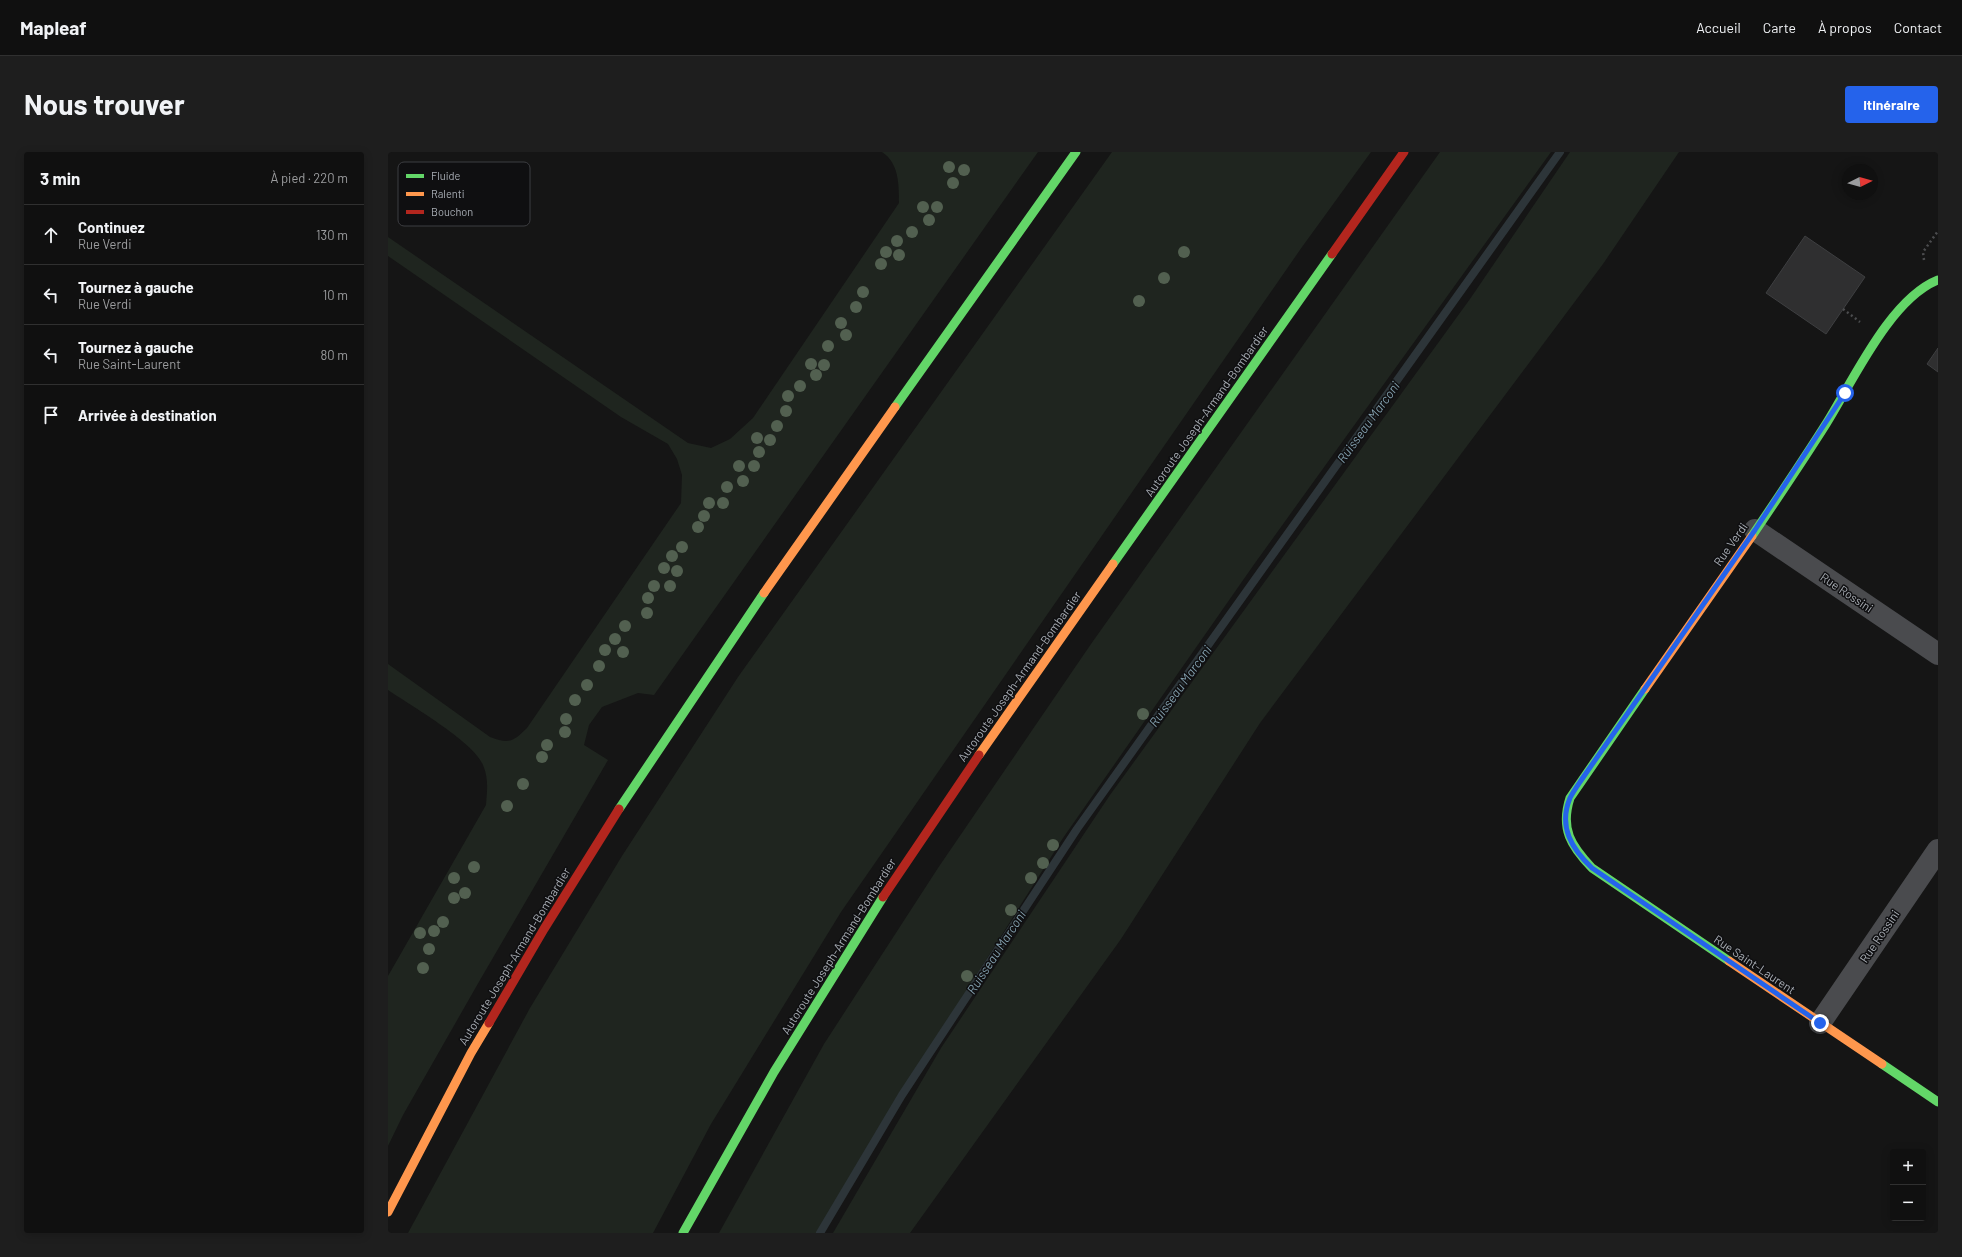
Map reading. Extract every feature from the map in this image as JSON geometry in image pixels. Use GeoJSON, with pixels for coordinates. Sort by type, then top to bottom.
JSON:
{"type":"FeatureCollection","features":[{"type":"Feature","properties":{"kind":"main road","name":"Autoroute Joseph-Armand-Bombardier"},"geometry":{"type":"LineString","coordinates":[[388,1212],[471,1053],[544,929],[618,810],[777,574],[1076,152]]}},
{"type":"Feature","properties":{"kind":"main road","name":"Autoroute Joseph-Armand-Bombardier"},"geometry":{"type":"LineString","coordinates":[[683,1233],[778,1064],[890,884],[967,771],[1404,152]]}},
{"type":"Feature","properties":{"kind":"main road","name":"Rue Verdi"},"geometry":{"type":"LineString","coordinates":[[1568,837],[1566,816],[1570,798],[1755,530],[1845,393],[1879,337],[1910,295],[1922,285],[1938,280]]}},
{"type":"Feature","properties":{"kind":"main road","name":"Rue Saint-Laurent"},"geometry":{"type":"LineString","coordinates":[[1568,837],[1577,854],[1592,868],[1938,1102]]}},
{"type":"Feature","properties":{"kind":"street","name":"Rue Rossini"},"geometry":{"type":"LineString","coordinates":[[1755,530],[1938,654]]}},
{"type":"Feature","properties":{"kind":"street","name":"Rue Rossini"},"geometry":{"type":"LineString","coordinates":[[1820,1023],[1938,850]]}},
{"type":"Feature","properties":{"kind":"shaded area"},"geometry":{"type":"Polygon","coordinates":[[[882,152],[1038,152],[654,695],[638,693],[602,707],[589,725],[584,745],[608,760],[403,1115],[388,1146],[388,976],[486,805],[487,785],[483,765],[477,756],[467,746],[440,724],[388,690],[388,664],[490,737],[502,741],[514,739],[527,728],[681,503],[682,475],[677,459],[668,444],[621,417],[388,256],[388,237],[688,443],[711,448],[730,439],[753,418],[899,203],[899,189],[895,168],[888,157],[882,152]]]}},
{"type":"Feature","properties":{"kind":"shaded area"},"geometry":{"type":"Polygon","coordinates":[[[1112,152],[1371,152],[1302,247],[841,912],[711,1124],[653,1233],[408,1233],[530,1008],[622,856],[738,677],[1112,152]]]}},
{"type":"Feature","properties":{"kind":"shaded area"},"geometry":{"type":"Polygon","coordinates":[[[1440,152],[1551,152],[1255,563],[1063,838],[903,1091],[819,1233],[719,1233],[824,1044],[938,868],[1091,644],[1440,152]]]}},
{"type":"Feature","properties":{"kind":"shaded area"},"geometry":{"type":"Polygon","coordinates":[[[1570,152],[1679,152],[1603,264],[1260,723],[1121,939],[910,1233],[833,1233],[941,1048],[1110,795],[1470,299],[1570,152]]]}},
{"type":"Feature","properties":{"kind":"building"},"geometry":{"type":"Polygon","coordinates":[[[1805,236],[1865,277],[1826,334],[1766,293],[1805,236]]]}},
{"type":"Feature","properties":{"kind":"building"},"geometry":{"type":"Polygon","coordinates":[[[1938,348],[1938,372],[1927,364],[1938,348]]]}},
{"type":"Feature","properties":{"kind":"waterway","name":"Ruisseau Marconi"},"geometry":{"type":"LineString","coordinates":[[820,1233],[902,1095],[1077,829],[1560,152]]}},
{"type":"Feature","properties":{"kind":"traffic: fast"},"geometry":{"type":"LineString","coordinates":[[895,407],[1076,152]]}},
{"type":"Feature","properties":{"kind":"traffic: fast"},"geometry":{"type":"LineString","coordinates":[[1113,564],[1332,254]]}},
{"type":"Feature","properties":{"kind":"traffic: fast"},"geometry":{"type":"LineString","coordinates":[[1752,536],[1817,438],[1874,343],[1904,304],[1921,290],[1938,280]]}},
{"type":"Feature","properties":{"kind":"traffic: fast"},"geometry":{"type":"LineString","coordinates":[[619,809],[764,593]]}},
{"type":"Feature","properties":{"kind":"traffic: fast"},"geometry":{"type":"LineString","coordinates":[[1645,689],[1570,798],[1566,819],[1569,836],[1578,852],[1592,868],[1729,961]]}},
{"type":"Feature","properties":{"kind":"traffic: fast"},"geometry":{"type":"LineString","coordinates":[[683,1233],[774,1072],[883,897]]}},
{"type":"Feature","properties":{"kind":"traffic: fast"},"geometry":{"type":"LineString","coordinates":[[1882,1064],[1938,1102]]}},
{"type":"Feature","properties":{"kind":"traffic: slow"},"geometry":{"type":"LineString","coordinates":[[764,593],[895,407]]}},
{"type":"Feature","properties":{"kind":"traffic: slow"},"geometry":{"type":"LineString","coordinates":[[1645,689],[1752,536]]}},
{"type":"Feature","properties":{"kind":"traffic: slow"},"geometry":{"type":"LineString","coordinates":[[979,755],[1113,564]]}},
{"type":"Feature","properties":{"kind":"traffic: slow"},"geometry":{"type":"LineString","coordinates":[[1729,961],[1882,1064]]}},
{"type":"Feature","properties":{"kind":"traffic: slow"},"geometry":{"type":"LineString","coordinates":[[388,1212],[471,1053],[489,1023]]}},
{"type":"Feature","properties":{"kind":"traffic: jam"},"geometry":{"type":"LineString","coordinates":[[1332,254],[1404,152]]}},
{"type":"Feature","properties":{"kind":"traffic: jam"},"geometry":{"type":"LineString","coordinates":[[883,897],[979,755]]}},
{"type":"Feature","properties":{"kind":"traffic: jam"},"geometry":{"type":"LineString","coordinates":[[489,1023],[544,929],[619,809]]}},
{"type":"Feature","properties":{"kind":"route"},"geometry":{"type":"LineString","coordinates":[[1820,1023],[1592,868],[1577,854],[1568,837],[1566,816],[1570,798],[1582,779],[1755,530],[1845,393]]}}]}
